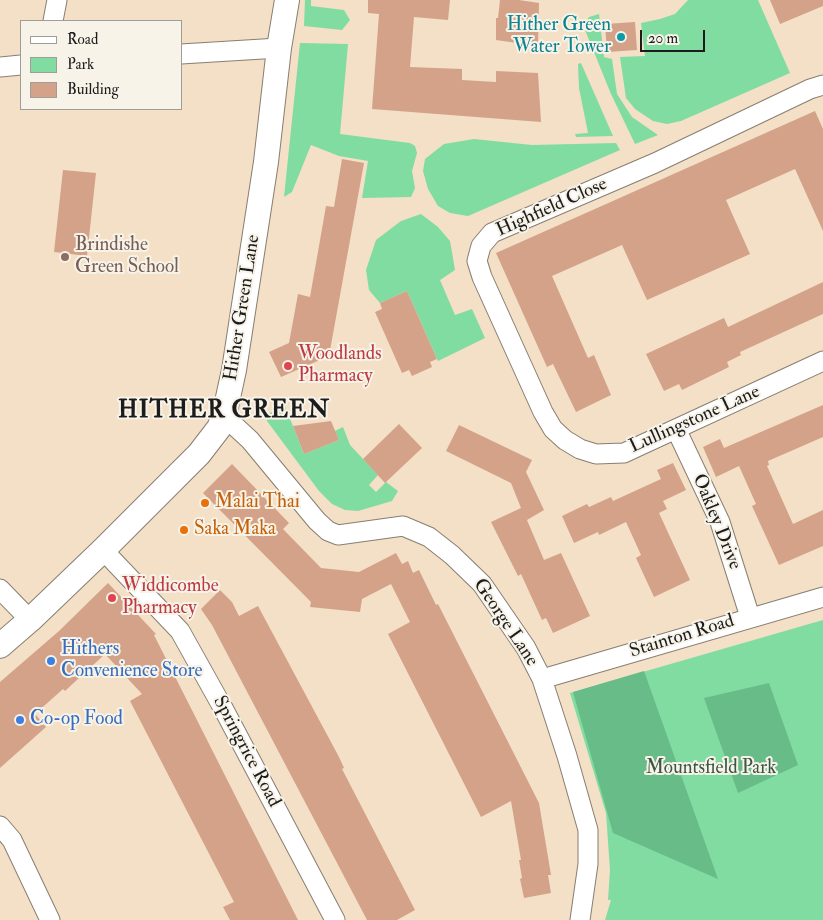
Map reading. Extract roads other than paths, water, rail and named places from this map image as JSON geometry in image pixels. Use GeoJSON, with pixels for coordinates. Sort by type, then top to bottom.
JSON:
{"type":"FeatureCollection","features":[{"type":"Feature","properties":{"kind":"street"},"geometry":{"type":"LineString","coordinates":[[53,20],[57,0]]}},
{"type":"Feature","properties":{"kind":"street","name":"Hither Green Lane"},"geometry":{"type":"LineString","coordinates":[[0,646],[103,550],[199,454],[219,428],[224,416],[234,370],[266,162],[279,48],[287,0]]}},
{"type":"Feature","properties":{"kind":"street"},"geometry":{"type":"LineString","coordinates":[[182,54],[279,48]]}},
{"type":"Feature","properties":{"kind":"street"},"geometry":{"type":"LineString","coordinates":[[0,67],[20,65]]}},
{"type":"Feature","properties":{"kind":"street","name":"Highfield Close"},"geometry":{"type":"LineString","coordinates":[[565,440],[553,429],[543,412],[482,277],[477,261],[481,246],[486,239],[492,233],[655,163],[810,89],[823,85]]}},
{"type":"Feature","properties":{"kind":"street","name":"Lullingstone Lane"},"geometry":{"type":"LineString","coordinates":[[565,440],[580,449],[596,454],[624,453],[823,361]]}},
{"type":"Feature","properties":{"kind":"street","name":"George Lane"},"geometry":{"type":"LineString","coordinates":[[224,416],[250,440],[317,521],[328,531],[338,535],[403,526],[429,537],[452,555],[482,584],[526,648],[542,679],[567,756],[588,830],[588,864],[580,920]]}},
{"type":"Feature","properties":{"kind":"street","name":"Oakley Drive"},"geometry":{"type":"LineString","coordinates":[[676,429],[720,522],[750,617]]}},
{"type":"Feature","properties":{"kind":"street","name":"Springrice Road"},"geometry":{"type":"LineString","coordinates":[[103,550],[180,631],[335,920]]}},
{"type":"Feature","properties":{"kind":"street"},"geometry":{"type":"LineString","coordinates":[[0,589],[30,620]]}},
{"type":"Feature","properties":{"kind":"street","name":"Stainton Road"},"geometry":{"type":"LineString","coordinates":[[542,679],[823,597]]}},
{"type":"Feature","properties":{"kind":"street"},"geometry":{"type":"LineString","coordinates":[[0,826],[12,840],[50,920]]}},
{"type":"Feature","properties":{"kind":"place","name":"Hither Green Water Tower"},"geometry":{"type":"Point","coordinates":[621,37]}},
{"type":"Feature","properties":{"kind":"place","name":"Brindishe Green School"},"geometry":{"type":"Point","coordinates":[65,257]}},
{"type":"Feature","properties":{"kind":"place","name":"Woodlands Pharmacy"},"geometry":{"type":"Point","coordinates":[288,366]}},
{"type":"Feature","properties":{"kind":"place","name":"Malai Thai"},"geometry":{"type":"Point","coordinates":[205,503]}},
{"type":"Feature","properties":{"kind":"place","name":"Saka Maka"},"geometry":{"type":"Point","coordinates":[184,530]}},
{"type":"Feature","properties":{"kind":"place","name":"Widdicombe Pharmacy"},"geometry":{"type":"Point","coordinates":[112,598]}},
{"type":"Feature","properties":{"kind":"place","name":"Hithers Convenience Store"},"geometry":{"type":"Point","coordinates":[51,661]}},
{"type":"Feature","properties":{"kind":"place","name":"Co-op Food"},"geometry":{"type":"Point","coordinates":[20,720]}},
{"type":"Feature","properties":{"kind":"district","name":"HITHER GREEN"},"geometry":{"type":"Point","coordinates":[224,412]}},
{"type":"Feature","properties":{"kind":"park label","name":"Mountsfield Park"},"geometry":{"type":"Point","coordinates":[711,769]}}]}
